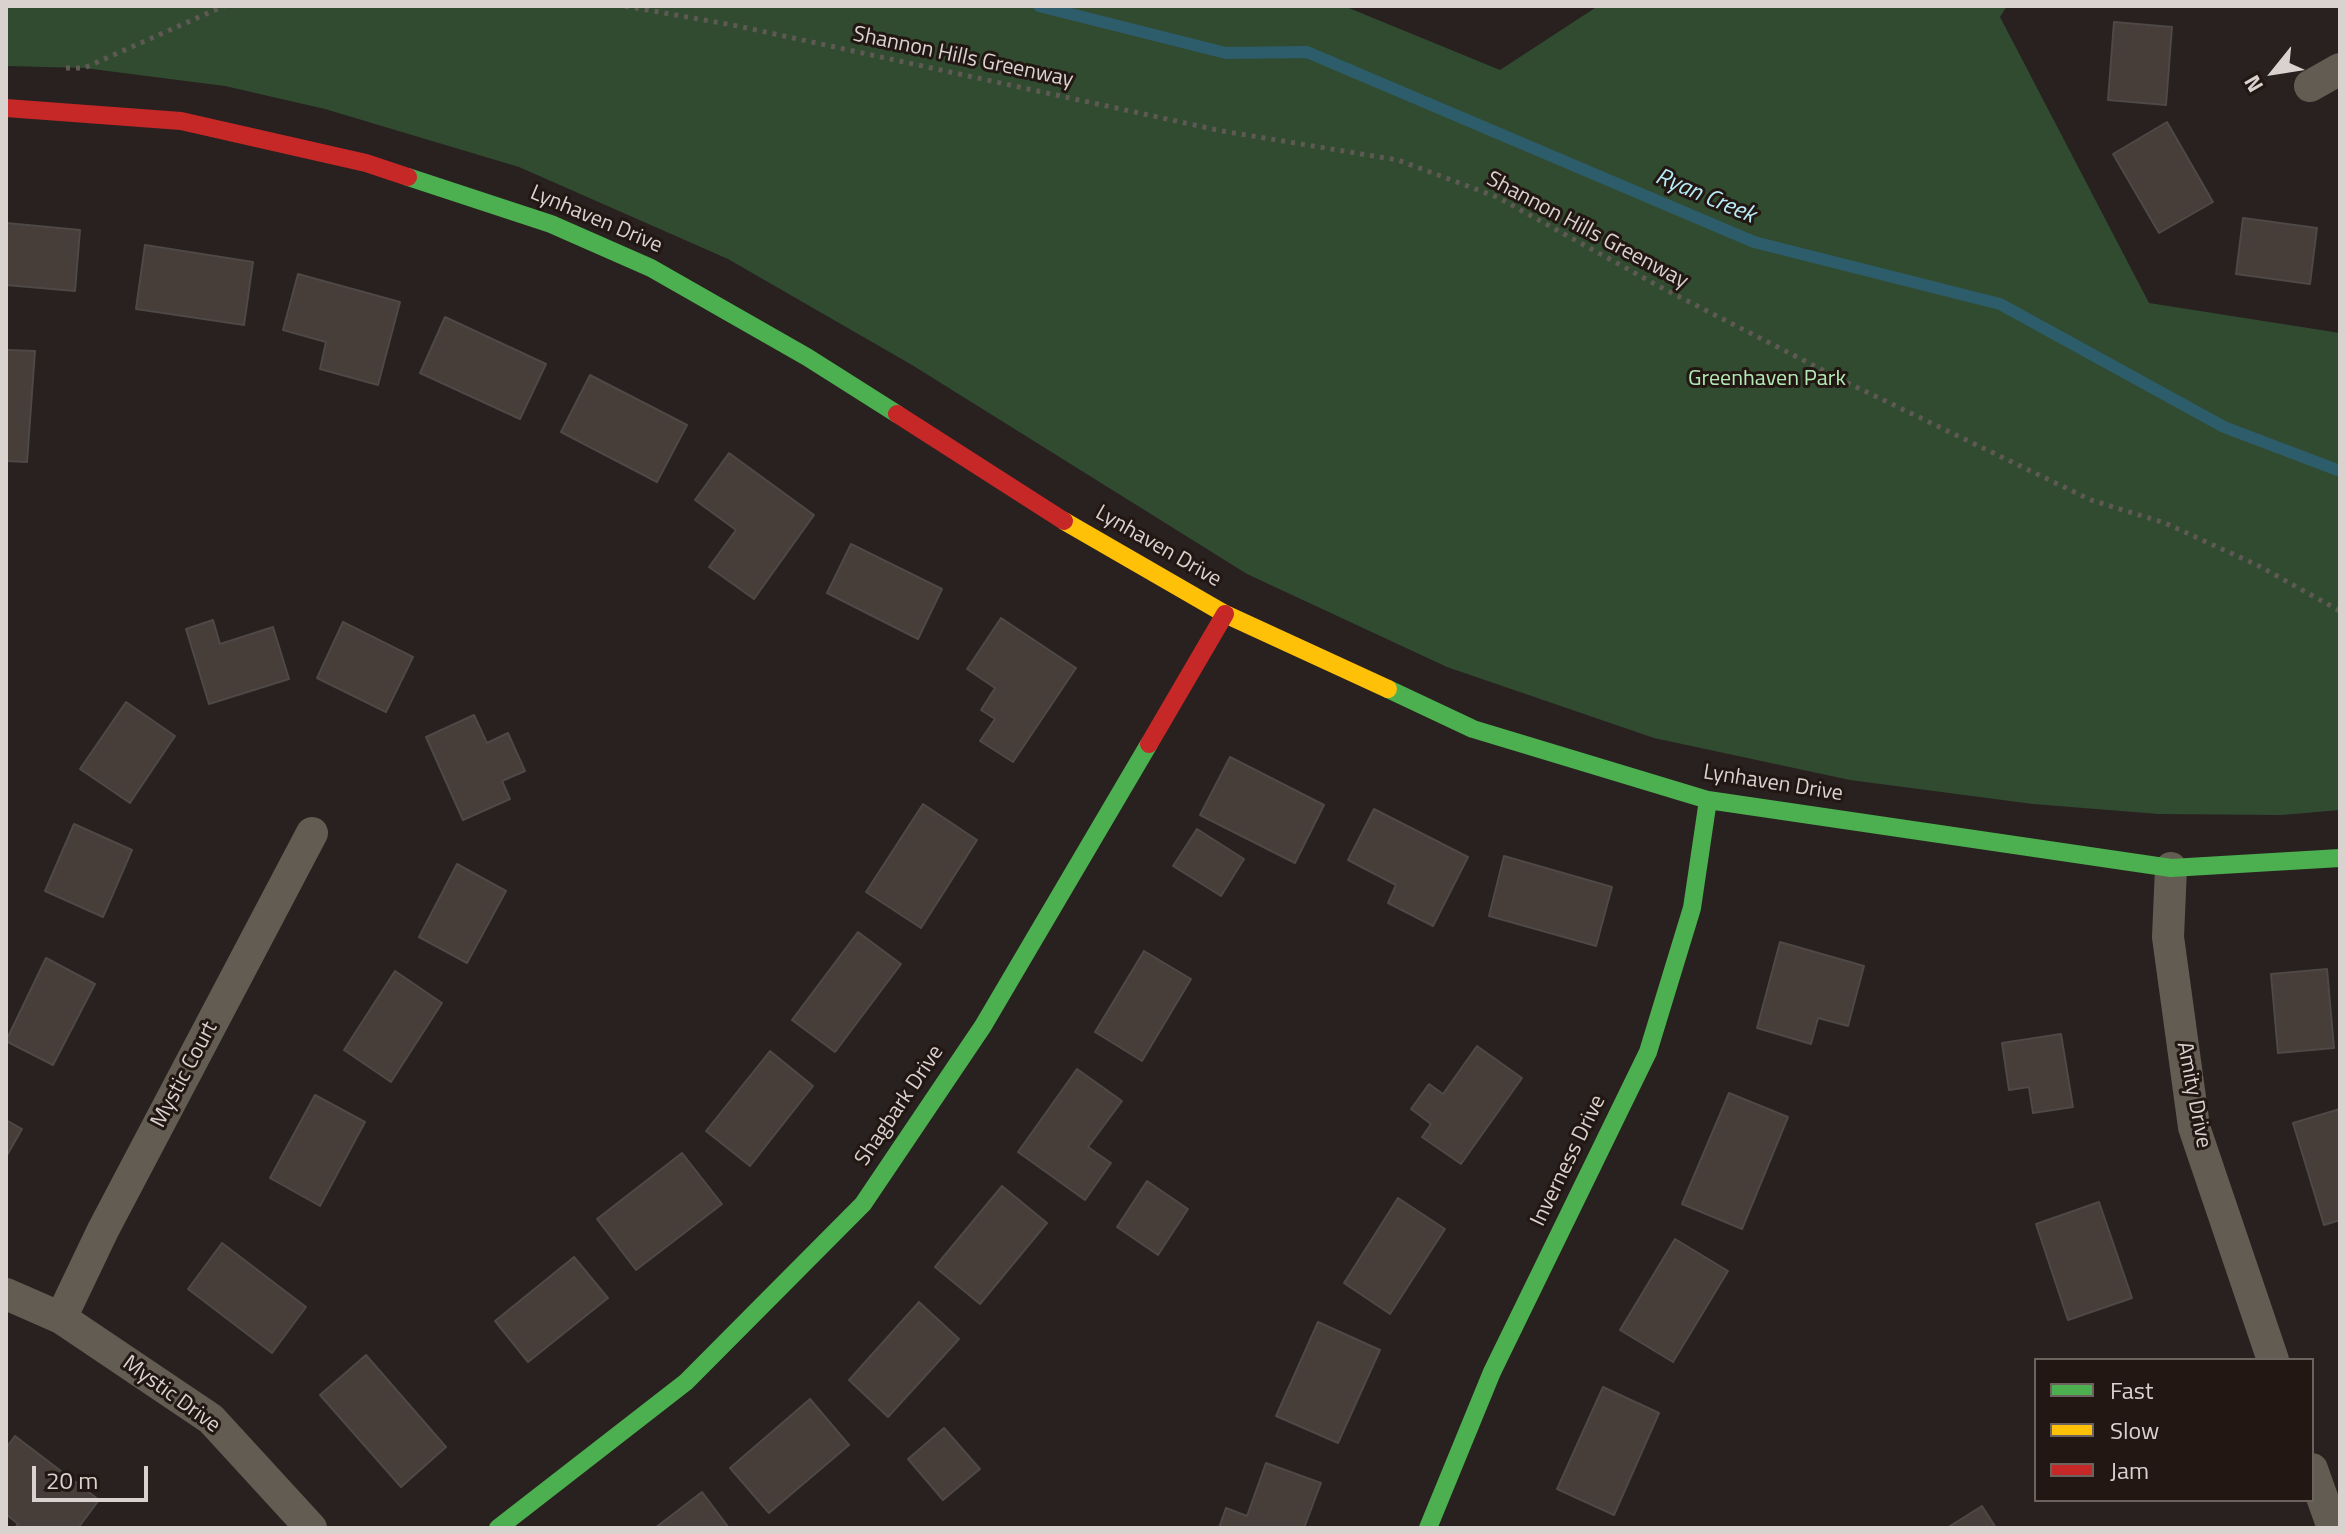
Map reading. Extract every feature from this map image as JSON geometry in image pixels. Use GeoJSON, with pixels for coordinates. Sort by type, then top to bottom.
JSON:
{"type":"FeatureCollection","features":[{"type":"Feature","properties":{"kind":"street"},"geometry":{"type":"LineString","coordinates":[[2310,86],[2340,69]]}},
{"type":"Feature","properties":{"kind":"street","name":"Lynhaven Drive"},"geometry":{"type":"LineString","coordinates":[[6,108],[181,121],[366,163],[551,224],[651,268],[807,357],[1117,554],[1225,614],[1473,729],[1708,800],[2171,868],[2340,858]]}},
{"type":"Feature","properties":{"kind":"street","name":"Shagbark Drive"},"geometry":{"type":"LineString","coordinates":[[498,1528],[686,1382],[863,1204],[983,1026],[1225,614]]}},
{"type":"Feature","properties":{"kind":"street","name":"Inverness Drive"},"geometry":{"type":"LineString","coordinates":[[1428,1528],[1492,1372],[1648,1052],[1692,908],[1708,800]]}},
{"type":"Feature","properties":{"kind":"street","name":"Mystic Court"},"geometry":{"type":"LineString","coordinates":[[61,1318],[103,1230],[312,833]]}},
{"type":"Feature","properties":{"kind":"street","name":"Amity Drive"},"geometry":{"type":"LineString","coordinates":[[2171,868],[2168,937],[2194,1127],[2272,1358]]}},
{"type":"Feature","properties":{"kind":"street","name":"Mystic Drive"},"geometry":{"type":"LineString","coordinates":[[6,1294],[61,1318],[211,1419],[311,1528]]}},
{"type":"Feature","properties":{"kind":"street"},"geometry":{"type":"LineString","coordinates":[[2314,1475],[2333,1528]]}},
{"type":"Feature","properties":{"kind":"path"},"geometry":{"type":"LineString","coordinates":[[53,67],[84,68],[224,6]]}},
{"type":"Feature","properties":{"kind":"path","name":"Shannon Hills Greenway"},"geometry":{"type":"LineString","coordinates":[[625,6],[738,26],[1222,131],[1398,160],[1497,197],[1664,289],[1876,397],[2091,500],[2165,523],[2246,559],[2340,611]]}},
{"type":"Feature","properties":{"kind":"green space","name":"Greenhaven Park"},"geometry":{"type":"Polygon","coordinates":[[[6,6],[1344,6],[1500,70],[1598,6],[2007,6],[2000,17],[2149,303],[2340,333],[2340,810],[2282,815],[2159,814],[2033,804],[1850,780],[1654,738],[1447,667],[1247,574],[912,365],[728,259],[519,167],[325,109],[225,86],[84,68],[6,66],[6,6]]]}},
{"type":"Feature","properties":{"kind":"building"},"geometry":{"type":"Polygon","coordinates":[[[2114,22],[2172,27],[2166,105],[2108,100],[2114,22]]]}},
{"type":"Feature","properties":{"kind":"building"},"geometry":{"type":"Polygon","coordinates":[[[2167,122],[2213,202],[2159,233],[2113,154],[2167,122]]]}},
{"type":"Feature","properties":{"kind":"building"},"geometry":{"type":"Polygon","coordinates":[[[2243,218],[2317,228],[2310,284],[2236,274],[2243,218]]]}},
{"type":"Feature","properties":{"kind":"building"},"geometry":{"type":"Polygon","coordinates":[[[6,223],[80,230],[75,291],[6,285],[6,223]]]}},
{"type":"Feature","properties":{"kind":"building"},"geometry":{"type":"Polygon","coordinates":[[[145,245],[253,262],[244,325],[136,309],[145,245]]]}},
{"type":"Feature","properties":{"kind":"building"},"geometry":{"type":"Polygon","coordinates":[[[298,274],[400,302],[378,385],[320,369],[326,342],[283,330],[298,274]]]}},
{"type":"Feature","properties":{"kind":"building"},"geometry":{"type":"Polygon","coordinates":[[[445,317],[546,364],[520,419],[420,373],[445,317]]]}},
{"type":"Feature","properties":{"kind":"building"},"geometry":{"type":"Polygon","coordinates":[[[6,350],[35,351],[27,462],[6,461],[6,350]]]}},
{"type":"Feature","properties":{"kind":"building"},"geometry":{"type":"Polygon","coordinates":[[[590,375],[687,425],[657,482],[561,432],[590,375]]]}},
{"type":"Feature","properties":{"kind":"building"},"geometry":{"type":"Polygon","coordinates":[[[729,453],[814,515],[754,599],[709,567],[736,530],[695,500],[729,453]]]}},
{"type":"Feature","properties":{"kind":"building"},"geometry":{"type":"Polygon","coordinates":[[[851,544],[942,589],[918,639],[827,593],[851,544]]]}},
{"type":"Feature","properties":{"kind":"building"},"geometry":{"type":"Polygon","coordinates":[[[1001,618],[1076,668],[1013,762],[980,741],[995,719],[981,710],[995,688],[967,669],[1001,618]]]}},
{"type":"Feature","properties":{"kind":"building"},"geometry":{"type":"Polygon","coordinates":[[[213,620],[220,644],[273,627],[289,679],[209,704],[186,629],[213,620]]]}},
{"type":"Feature","properties":{"kind":"building"},"geometry":{"type":"Polygon","coordinates":[[[343,622],[413,657],[386,712],[317,678],[343,622]]]}},
{"type":"Feature","properties":{"kind":"building"},"geometry":{"type":"Polygon","coordinates":[[[126,702],[175,736],[130,803],[80,769],[126,702]]]}},
{"type":"Feature","properties":{"kind":"building"},"geometry":{"type":"Polygon","coordinates":[[[474,715],[487,743],[508,733],[525,771],[502,781],[510,799],[463,820],[426,737],[474,715]]]}},
{"type":"Feature","properties":{"kind":"building"},"geometry":{"type":"Polygon","coordinates":[[[1230,757],[1324,805],[1295,863],[1200,815],[1230,757]]]}},
{"type":"Feature","properties":{"kind":"building"},"geometry":{"type":"Polygon","coordinates":[[[923,804],[977,840],[921,928],[866,892],[923,804]]]}},
{"type":"Feature","properties":{"kind":"building"},"geometry":{"type":"Polygon","coordinates":[[[1374,809],[1468,857],[1433,926],[1388,903],[1396,885],[1348,860],[1374,809]]]}},
{"type":"Feature","properties":{"kind":"building"},"geometry":{"type":"Polygon","coordinates":[[[74,824],[132,850],[103,917],[45,891],[74,824]]]}},
{"type":"Feature","properties":{"kind":"building"},"geometry":{"type":"Polygon","coordinates":[[[1197,829],[1244,859],[1221,896],[1173,866],[1197,829]]]}},
{"type":"Feature","properties":{"kind":"building"},"geometry":{"type":"Polygon","coordinates":[[[1504,856],[1612,887],[1596,946],[1489,916],[1504,856]]]}},
{"type":"Feature","properties":{"kind":"building"},"geometry":{"type":"Polygon","coordinates":[[[457,864],[506,891],[467,963],[419,937],[457,864]]]}},
{"type":"Feature","properties":{"kind":"building"},"geometry":{"type":"Polygon","coordinates":[[[858,932],[901,964],[835,1052],[792,1020],[858,932]]]}},
{"type":"Feature","properties":{"kind":"building"},"geometry":{"type":"Polygon","coordinates":[[[1780,942],[1864,966],[1848,1026],[1818,1018],[1811,1044],[1757,1028],[1780,942]]]}},
{"type":"Feature","properties":{"kind":"building"},"geometry":{"type":"Polygon","coordinates":[[[1144,951],[1191,979],[1142,1061],[1095,1032],[1144,951]]]}},
{"type":"Feature","properties":{"kind":"building"},"geometry":{"type":"Polygon","coordinates":[[[46,958],[95,984],[53,1065],[6,1041],[46,958]]]}},
{"type":"Feature","properties":{"kind":"building"},"geometry":{"type":"Polygon","coordinates":[[[2327,969],[2334,1048],[2278,1053],[2271,974],[2327,969]]]}},
{"type":"Feature","properties":{"kind":"building"},"geometry":{"type":"Polygon","coordinates":[[[395,971],[442,1003],[391,1082],[344,1050],[395,971]]]}},
{"type":"Feature","properties":{"kind":"building"},"geometry":{"type":"Polygon","coordinates":[[[2061,1034],[2073,1107],[2033,1113],[2029,1087],[2009,1090],[2002,1043],[2061,1034]]]}},
{"type":"Feature","properties":{"kind":"building"},"geometry":{"type":"Polygon","coordinates":[[[1477,1046],[1522,1078],[1461,1164],[1422,1137],[1431,1124],[1411,1109],[1429,1084],[1443,1094],[1477,1046]]]}},
{"type":"Feature","properties":{"kind":"building"},"geometry":{"type":"Polygon","coordinates":[[[770,1051],[813,1086],[750,1166],[706,1131],[770,1051]]]}},
{"type":"Feature","properties":{"kind":"building"},"geometry":{"type":"Polygon","coordinates":[[[1077,1069],[1122,1101],[1088,1147],[1111,1163],[1085,1200],[1018,1152],[1077,1069]]]}},
{"type":"Feature","properties":{"kind":"building"},"geometry":{"type":"Polygon","coordinates":[[[1729,1093],[1788,1117],[1742,1229],[1682,1204],[1729,1093]]]}},
{"type":"Feature","properties":{"kind":"building"},"geometry":{"type":"Polygon","coordinates":[[[315,1095],[365,1122],[320,1206],[270,1178],[315,1095]]]}},
{"type":"Feature","properties":{"kind":"building"},"geometry":{"type":"Polygon","coordinates":[[[2340,1109],[2340,1220],[2324,1225],[2293,1123],[2340,1109]]]}},
{"type":"Feature","properties":{"kind":"building"},"geometry":{"type":"Polygon","coordinates":[[[6,1120],[22,1129],[6,1157],[6,1120]]]}},
{"type":"Feature","properties":{"kind":"building"},"geometry":{"type":"Polygon","coordinates":[[[682,1153],[722,1204],[636,1270],[597,1219],[682,1153]]]}},
{"type":"Feature","properties":{"kind":"building"},"geometry":{"type":"Polygon","coordinates":[[[1147,1181],[1188,1209],[1158,1255],[1117,1227],[1147,1181]]]}},
{"type":"Feature","properties":{"kind":"building"},"geometry":{"type":"Polygon","coordinates":[[[1002,1186],[1047,1223],[980,1304],[935,1267],[1002,1186]]]}},
{"type":"Feature","properties":{"kind":"building"},"geometry":{"type":"Polygon","coordinates":[[[1398,1198],[1445,1229],[1390,1314],[1344,1283],[1398,1198]]]}},
{"type":"Feature","properties":{"kind":"building"},"geometry":{"type":"Polygon","coordinates":[[[2099,1202],[2132,1298],[2068,1320],[2036,1224],[2099,1202]]]}},
{"type":"Feature","properties":{"kind":"building"},"geometry":{"type":"Polygon","coordinates":[[[1675,1239],[1728,1271],[1673,1362],[1620,1330],[1675,1239]]]}},
{"type":"Feature","properties":{"kind":"building"},"geometry":{"type":"Polygon","coordinates":[[[222,1243],[306,1307],[272,1353],[188,1289],[222,1243]]]}},
{"type":"Feature","properties":{"kind":"building"},"geometry":{"type":"Polygon","coordinates":[[[574,1257],[608,1298],[528,1362],[495,1321],[574,1257]]]}},
{"type":"Feature","properties":{"kind":"building"},"geometry":{"type":"Polygon","coordinates":[[[919,1302],[959,1339],[888,1417],[849,1380],[919,1302]]]}},
{"type":"Feature","properties":{"kind":"building"},"geometry":{"type":"Polygon","coordinates":[[[1318,1322],[1380,1350],[1338,1443],[1276,1416],[1318,1322]]]}},
{"type":"Feature","properties":{"kind":"building"},"geometry":{"type":"Polygon","coordinates":[[[366,1355],[446,1447],[401,1487],[320,1395],[366,1355]]]}},
{"type":"Feature","properties":{"kind":"building"},"geometry":{"type":"Polygon","coordinates":[[[1603,1387],[1659,1413],[1614,1515],[1557,1489],[1603,1387]]]}},
{"type":"Feature","properties":{"kind":"building"},"geometry":{"type":"Polygon","coordinates":[[[810,1399],[849,1445],[769,1513],[730,1468],[810,1399]]]}},
{"type":"Feature","properties":{"kind":"building"},"geometry":{"type":"Polygon","coordinates":[[[944,1428],[980,1469],[943,1500],[908,1459],[944,1428]]]}},
{"type":"Feature","properties":{"kind":"building"},"geometry":{"type":"Polygon","coordinates":[[[15,1436],[99,1500],[78,1528],[15,1528],[18,1524],[6,1514],[6,1448],[15,1436]]]}},
{"type":"Feature","properties":{"kind":"building"},"geometry":{"type":"Polygon","coordinates":[[[1266,1463],[1321,1483],[1304,1528],[1219,1528],[1226,1508],[1247,1516],[1266,1463]]]}},
{"type":"Feature","properties":{"kind":"building"},"geometry":{"type":"Polygon","coordinates":[[[702,1492],[729,1528],[655,1528],[702,1492]]]}},
{"type":"Feature","properties":{"kind":"building"},"geometry":{"type":"Polygon","coordinates":[[[1982,1506],[1996,1528],[1947,1528],[1982,1506]]]}},
{"type":"Feature","properties":{"kind":"waterway","name":"Ryan Creek"},"geometry":{"type":"LineString","coordinates":[[1039,6],[1226,53],[1307,52],[1754,242],[2000,304],[2224,427],[2340,471]]}},
{"type":"Feature","properties":{"kind":"traffic: fast"},"geometry":{"type":"LineString","coordinates":[[408,177],[551,224],[651,268],[807,357],[897,414]]}},
{"type":"Feature","properties":{"kind":"traffic: fast"},"geometry":{"type":"LineString","coordinates":[[1388,689],[1473,729],[1708,800],[2171,868],[2340,858]]}},
{"type":"Feature","properties":{"kind":"traffic: fast"},"geometry":{"type":"LineString","coordinates":[[498,1528],[686,1382],[863,1204],[983,1026],[1149,744]]}},
{"type":"Feature","properties":{"kind":"traffic: fast"},"geometry":{"type":"LineString","coordinates":[[1428,1528],[1492,1372],[1648,1052],[1692,908],[1708,800]]}},
{"type":"Feature","properties":{"kind":"traffic: slow"},"geometry":{"type":"LineString","coordinates":[[1064,521],[1225,614],[1388,689]]}},
{"type":"Feature","properties":{"kind":"traffic: jam"},"geometry":{"type":"LineString","coordinates":[[6,108],[181,121],[366,163],[408,177]]}},
{"type":"Feature","properties":{"kind":"traffic: jam"},"geometry":{"type":"LineString","coordinates":[[897,414],[1064,521]]}},
{"type":"Feature","properties":{"kind":"traffic: jam"},"geometry":{"type":"LineString","coordinates":[[1149,744],[1225,614]]}}]}
